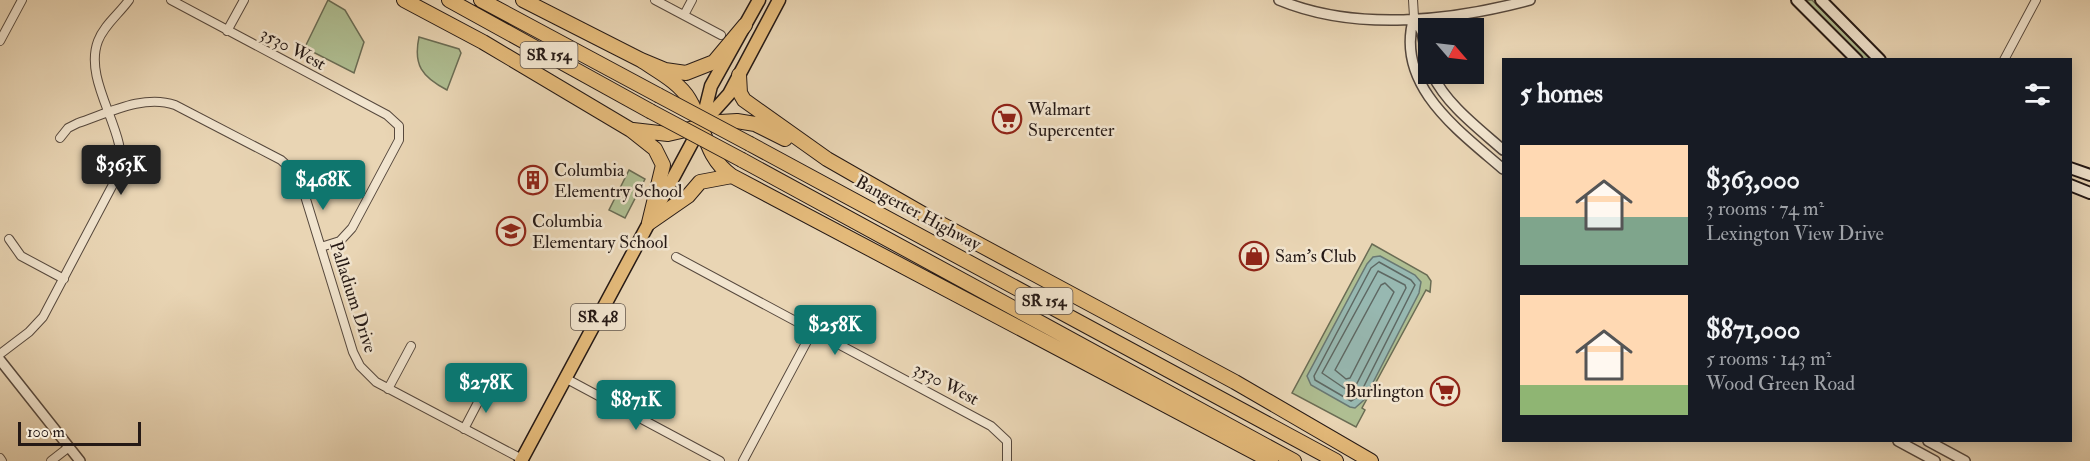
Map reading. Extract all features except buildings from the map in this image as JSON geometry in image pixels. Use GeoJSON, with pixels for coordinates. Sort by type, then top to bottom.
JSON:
{"type":"FeatureCollection","features":[{"type":"Feature","properties":{"kind":"highway"},"geometry":{"type":"LineString","coordinates":[[404,0],[483,42],[631,130],[655,149],[663,165],[649,223]]}},
{"type":"Feature","properties":{"kind":"highway","name":"Bangerter Highway"},"geometry":{"type":"LineString","coordinates":[[449,0],[1294,461]]}},
{"type":"Feature","properties":{"kind":"highway","name":"Bangerter Highway"},"geometry":{"type":"LineString","coordinates":[[481,0],[1336,461]]}},
{"type":"Feature","properties":{"kind":"highway"},"geometry":{"type":"LineString","coordinates":[[523,0],[641,60],[665,70],[686,73],[702,69],[714,62],[745,25]]}},
{"type":"Feature","properties":{"kind":"highway"},"geometry":{"type":"LineString","coordinates":[[641,60],[680,87],[689,99],[713,158],[732,176],[1271,461]]}},
{"type":"Feature","properties":{"kind":"highway"},"geometry":{"type":"LineString","coordinates":[[739,75],[740,93],[744,100],[827,159]]}},
{"type":"Feature","properties":{"kind":"highway"},"geometry":{"type":"LineString","coordinates":[[631,130],[668,134],[720,122],[747,122],[827,159],[1030,273],[1235,382],[1371,461]]}},
{"type":"Feature","properties":{"kind":"highway"},"geometry":{"type":"LineString","coordinates":[[649,223],[688,196],[700,182],[732,176]]}},
{"type":"Feature","properties":{"kind":"main road"},"geometry":{"type":"LineString","coordinates":[[700,126],[711,86],[759,0]]}},
{"type":"Feature","properties":{"kind":"main road"},"geometry":{"type":"LineString","coordinates":[[700,126],[729,94],[779,0]]}},
{"type":"Feature","properties":{"kind":"main road"},"geometry":{"type":"LineString","coordinates":[[1797,0],[1855,58]]}},
{"type":"Feature","properties":{"kind":"main road"},"geometry":{"type":"LineString","coordinates":[[1821,0],[1878,58]]}},
{"type":"Feature","properties":{"kind":"main road","name":"SR 48"},"geometry":{"type":"LineString","coordinates":[[522,460],[700,126]]}},
{"type":"Feature","properties":{"kind":"main road"},"geometry":{"type":"LineString","coordinates":[[2072,169],[2090,176]]}},
{"type":"Feature","properties":{"kind":"main road"},"geometry":{"type":"LineString","coordinates":[[2072,186],[2090,192]]}},
{"type":"Feature","properties":{"kind":"street"},"geometry":{"type":"LineString","coordinates":[[0,41],[22,0]]}},
{"type":"Feature","properties":{"kind":"street"},"geometry":{"type":"LineString","coordinates":[[0,354],[39,322],[121,169],[121,155],[95,68],[94,53],[105,28],[129,0]]}},
{"type":"Feature","properties":{"kind":"street","name":"3530 West"},"geometry":{"type":"LineString","coordinates":[[171,0],[387,115],[399,126],[399,140],[352,228],[340,241],[321,247]]}},
{"type":"Feature","properties":{"kind":"street"},"geometry":{"type":"LineString","coordinates":[[227,31],[244,0]]}},
{"type":"Feature","properties":{"kind":"street"},"geometry":{"type":"LineString","coordinates":[[655,0],[721,35]]}},
{"type":"Feature","properties":{"kind":"street"},"geometry":{"type":"LineString","coordinates":[[684,15],[692,0]]}},
{"type":"Feature","properties":{"kind":"street"},"geometry":{"type":"LineString","coordinates":[[1279,0],[1340,17],[1387,21],[1485,12],[1530,0]]}},
{"type":"Feature","properties":{"kind":"street"},"geometry":{"type":"LineString","coordinates":[[1413,0],[1414,17],[1409,33],[1412,55],[1428,97],[1446,120],[1502,168]]}},
{"type":"Feature","properties":{"kind":"street"},"geometry":{"type":"LineString","coordinates":[[2005,58],[2036,0]]}},
{"type":"Feature","properties":{"kind":"street"},"geometry":{"type":"LineString","coordinates":[[1414,17],[1418,24]]}},
{"type":"Feature","properties":{"kind":"street"},"geometry":{"type":"LineString","coordinates":[[1437,84],[1457,109],[1502,149]]}},
{"type":"Feature","properties":{"kind":"street","name":"Palladium Drive"},"geometry":{"type":"LineString","coordinates":[[60,138],[73,125],[108,113],[148,101],[169,103],[281,160],[293,171],[301,183],[357,360],[370,378],[522,460]]}},
{"type":"Feature","properties":{"kind":"street"},"geometry":{"type":"LineString","coordinates":[[9,239],[21,256],[63,279]]}},
{"type":"Feature","properties":{"kind":"street","name":"3530 West"},"geometry":{"type":"LineString","coordinates":[[676,257],[991,426],[1007,441],[1007,461]]}},
{"type":"Feature","properties":{"kind":"street"},"geometry":{"type":"LineString","coordinates":[[743,461],[813,330]]}},
{"type":"Feature","properties":{"kind":"street"},"geometry":{"type":"LineString","coordinates":[[388,389],[411,346]]}},
{"type":"Feature","properties":{"kind":"street"},"geometry":{"type":"LineString","coordinates":[[0,360],[80,461]]}},
{"type":"Feature","properties":{"kind":"street"},"geometry":{"type":"LineString","coordinates":[[565,378],[720,461]]}},
{"type":"Feature","properties":{"kind":"street"},"geometry":{"type":"LineString","coordinates":[[464,429],[486,387]]}},
{"type":"Feature","properties":{"kind":"street"},"geometry":{"type":"LineString","coordinates":[[1900,442],[1935,461]]}},
{"type":"Feature","properties":{"kind":"street"},"geometry":{"type":"LineString","coordinates":[[1930,442],[1965,461]]}},
{"type":"Feature","properties":{"kind":"street"},"geometry":{"type":"LineString","coordinates":[[51,461],[69,447]]}},
{"type":"Feature","properties":{"kind":"green space"},"geometry":{"type":"Polygon","coordinates":[[[328,0],[345,10],[364,42],[354,73],[307,49],[306,45],[328,0]]]}},
{"type":"Feature","properties":{"kind":"green space"},"geometry":{"type":"Polygon","coordinates":[[[1803,0],[1812,0],[1870,58],[1861,58],[1803,0]]]}},
{"type":"Feature","properties":{"kind":"green space"},"geometry":{"type":"Polygon","coordinates":[[[419,37],[459,49],[461,53],[447,90],[431,80],[421,69],[417,55],[419,37]]]}},
{"type":"Feature","properties":{"kind":"green space"},"geometry":{"type":"Polygon","coordinates":[[[629,170],[645,179],[625,218],[609,210],[629,170]]]}},
{"type":"Feature","properties":{"kind":"green space"},"geometry":{"type":"Polygon","coordinates":[[[1372,244],[1427,275],[1431,281],[1430,292],[1426,290],[1362,408],[1365,410],[1356,427],[1292,393],[1372,244]]]}},
{"type":"Feature","properties":{"kind":"water"},"geometry":{"type":"Polygon","coordinates":[[[1380,256],[1415,275],[1421,282],[1419,293],[1364,400],[1355,408],[1311,385],[1307,376],[1367,264],[1373,257],[1380,256]]]}},
{"type":"Feature","properties":{"kind":"place","name":"Walmart Supercenter"},"geometry":{"type":"Point","coordinates":[1007,119]}},
{"type":"Feature","properties":{"kind":"place","name":"Columbia Elementry School"},"geometry":{"type":"Point","coordinates":[533,180]}},
{"type":"Feature","properties":{"kind":"place","name":"Columbia Elementary School"},"geometry":{"type":"Point","coordinates":[511,231]}},
{"type":"Feature","properties":{"kind":"place","name":"Sam's Club"},"geometry":{"type":"Point","coordinates":[1254,256]}},
{"type":"Feature","properties":{"kind":"place","name":"Burlington"},"geometry":{"type":"Point","coordinates":[1445,391]}}]}
